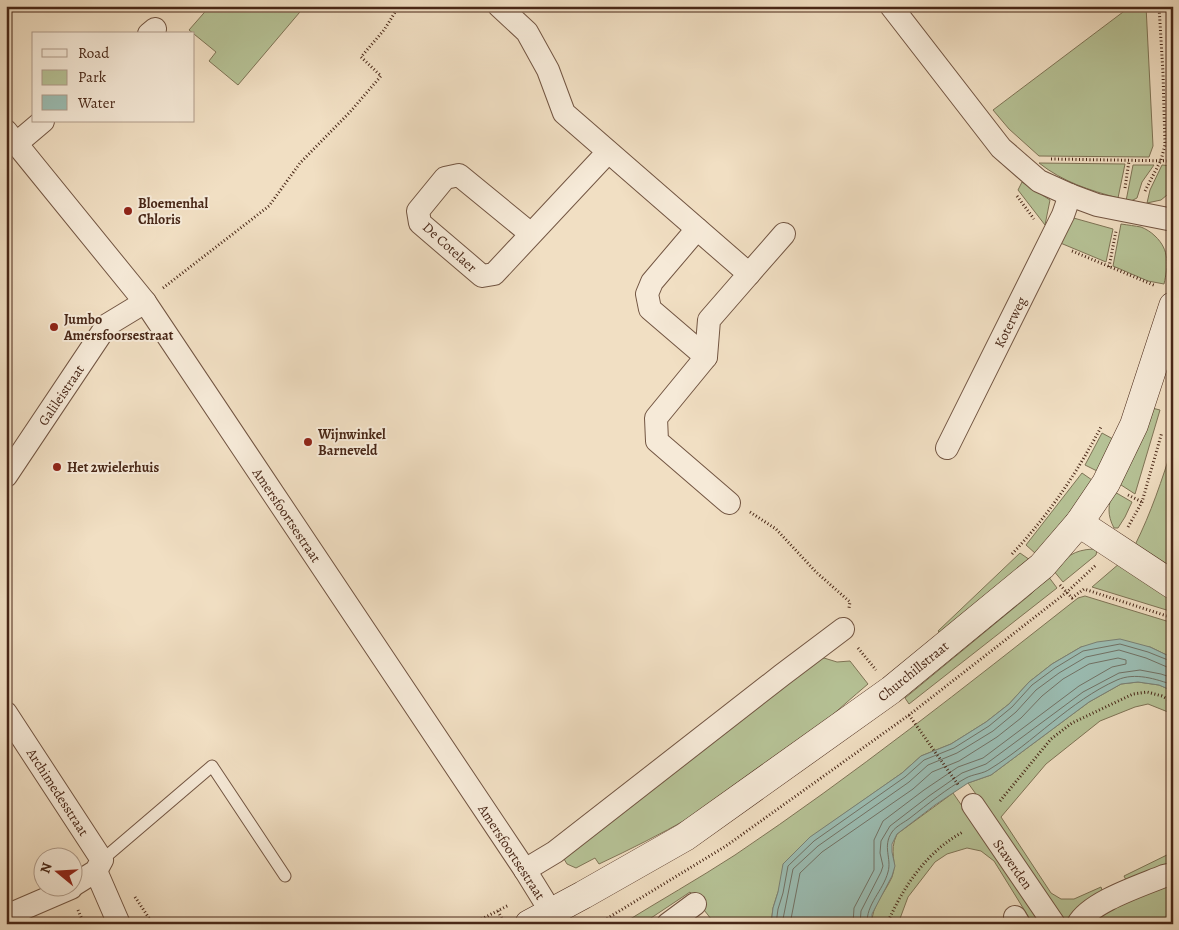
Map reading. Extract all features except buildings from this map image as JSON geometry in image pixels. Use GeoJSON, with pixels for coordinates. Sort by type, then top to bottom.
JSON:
{"type":"FeatureCollection","features":[{"type":"Feature","properties":{"kind":"street"},"geometry":{"type":"LineString","coordinates":[[499,6],[527,32],[548,70],[564,113],[749,274]]}},
{"type":"Feature","properties":{"kind":"street"},"geometry":{"type":"LineString","coordinates":[[891,6],[1001,148],[1039,181],[1097,205],[1173,220]]}},
{"type":"Feature","properties":{"kind":"street"},"geometry":{"type":"LineString","coordinates":[[12,137],[41,122]]}},
{"type":"Feature","properties":{"kind":"street","name":"Amersfoortsestraat"},"geometry":{"type":"LineString","coordinates":[[12,137],[144,302],[525,870],[539,909]]}},
{"type":"Feature","properties":{"kind":"street","name":"De Cotelaer"},"geometry":{"type":"LineString","coordinates":[[531,234],[459,175],[445,178],[418,210],[420,223],[482,276],[494,274],[608,152]]}},
{"type":"Feature","properties":{"kind":"street","name":"Koterweg"},"geometry":{"type":"LineString","coordinates":[[948,448],[1063,215],[1070,195]]}},
{"type":"Feature","properties":{"kind":"street"},"geometry":{"type":"LineString","coordinates":[[697,229],[652,282],[647,294],[650,309],[706,357]]}},
{"type":"Feature","properties":{"kind":"street"},"geometry":{"type":"LineString","coordinates":[[729,502],[657,441],[656,418],[706,357],[709,320],[784,234]]}},
{"type":"Feature","properties":{"kind":"street","name":"Galileistraat"},"geometry":{"type":"LineString","coordinates":[[6,476],[107,325],[144,302]]}},
{"type":"Feature","properties":{"kind":"street","name":"Churchillstraat"},"geometry":{"type":"LineString","coordinates":[[539,909],[583,895],[685,836],[891,690],[1042,566],[1079,523],[1106,482],[1134,425],[1173,306]]}},
{"type":"Feature","properties":{"kind":"street"},"geometry":{"type":"LineString","coordinates":[[1079,523],[1173,585]]}},
{"type":"Feature","properties":{"kind":"street"},"geometry":{"type":"LineString","coordinates":[[525,870],[555,852],[843,629]]}},
{"type":"Feature","properties":{"kind":"street","name":"Archimedesstraat"},"geometry":{"type":"LineString","coordinates":[[6,713],[99,865],[119,924]]}},
{"type":"Feature","properties":{"kind":"street","name":"Staverden"},"geometry":{"type":"LineString","coordinates":[[978,813],[1054,924]]}},
{"type":"Feature","properties":{"kind":"street"},"geometry":{"type":"LineString","coordinates":[[82,879],[99,865]]}},
{"type":"Feature","properties":{"kind":"street"},"geometry":{"type":"LineString","coordinates":[[1078,924],[1082,917],[1094,907],[1164,876],[1173,874]]}},
{"type":"Feature","properties":{"kind":"street"},"geometry":{"type":"LineString","coordinates":[[6,916],[47,898]]}},
{"type":"Feature","properties":{"kind":"street"},"geometry":{"type":"LineString","coordinates":[[668,924],[695,904]]}},
{"type":"Feature","properties":{"kind":"lane"},"geometry":{"type":"LineString","coordinates":[[99,865],[212,766],[285,876]]}},
{"type":"Feature","properties":{"kind":"path"},"geometry":{"type":"LineString","coordinates":[[144,302],[269,206],[300,163],[350,112],[381,76],[361,57],[384,30],[399,6]]}},
{"type":"Feature","properties":{"kind":"path"},"geometry":{"type":"LineString","coordinates":[[1139,214],[1147,185],[1161,160],[1165,145],[1159,6]]}},
{"type":"Feature","properties":{"kind":"path"},"geometry":{"type":"LineString","coordinates":[[1047,159],[1173,161]]}},
{"type":"Feature","properties":{"kind":"path"},"geometry":{"type":"LineString","coordinates":[[1008,559],[1056,502],[1080,467],[1103,424]]}},
{"type":"Feature","properties":{"kind":"path"},"geometry":{"type":"LineString","coordinates":[[1042,566],[1072,598],[1084,588],[1173,618]]}},
{"type":"Feature","properties":{"kind":"path"},"geometry":{"type":"LineString","coordinates":[[887,924],[905,889],[930,856],[978,813],[1051,740],[1072,723],[1133,694],[1147,692],[1162,696],[1173,702]]}},
{"type":"Feature","properties":{"kind":"path"},"geometry":{"type":"LineString","coordinates":[[927,740],[978,813]]}},
{"type":"Feature","properties":{"kind":"path"},"geometry":{"type":"LineString","coordinates":[[472,924],[498,911],[539,909]]}},
{"type":"Feature","properties":{"kind":"path"},"geometry":{"type":"LineString","coordinates":[[498,911],[504,924]]}},
{"type":"Feature","properties":{"kind":"green space"},"geometry":{"type":"Polygon","coordinates":[[[210,6],[305,6],[238,85],[209,61],[216,52],[195,35],[195,32],[189,30],[210,6]]]}},
{"type":"Feature","properties":{"kind":"green space"},"geometry":{"type":"Polygon","coordinates":[[[1131,6],[1146,6],[1153,146],[1149,157],[1039,156],[1009,129],[993,110],[1131,6]]]}},
{"type":"Feature","properties":{"kind":"green space"},"geometry":{"type":"Polygon","coordinates":[[[1039,163],[1125,164],[1118,198],[1077,185],[1048,170],[1039,163]]]}},
{"type":"Feature","properties":{"kind":"green space"},"geometry":{"type":"Polygon","coordinates":[[[1133,165],[1154,165],[1142,182],[1137,198],[1126,201],[1133,165]]]}},
{"type":"Feature","properties":{"kind":"green space"},"geometry":{"type":"Polygon","coordinates":[[[1162,165],[1173,166],[1173,190],[1161,200],[1147,203],[1150,190],[1162,165]]]}},
{"type":"Feature","properties":{"kind":"green space"},"geometry":{"type":"Polygon","coordinates":[[[1022,182],[1050,200],[1045,225],[1018,190],[1022,182]]]}},
{"type":"Feature","properties":{"kind":"green space"},"geometry":{"type":"Polygon","coordinates":[[[1070,217],[1113,229],[1106,262],[1058,242],[1070,217]]]}},
{"type":"Feature","properties":{"kind":"green space"},"geometry":{"type":"Polygon","coordinates":[[[1121,224],[1141,227],[1152,233],[1160,241],[1167,258],[1164,284],[1148,281],[1113,266],[1121,224]]]}},
{"type":"Feature","properties":{"kind":"green space"},"geometry":{"type":"Polygon","coordinates":[[[1152,408],[1160,410],[1135,494],[1118,483],[1152,408]]]}},
{"type":"Feature","properties":{"kind":"green space"},"geometry":{"type":"Polygon","coordinates":[[[1102,433],[1113,439],[1097,471],[1085,465],[1102,433]]]}},
{"type":"Feature","properties":{"kind":"green space"},"geometry":{"type":"Polygon","coordinates":[[[1173,445],[1173,570],[1135,545],[1156,496],[1173,445]]]}},
{"type":"Feature","properties":{"kind":"green space"},"geometry":{"type":"Polygon","coordinates":[[[1082,473],[1092,480],[1074,507],[1036,554],[1026,545],[1082,473]]]}},
{"type":"Feature","properties":{"kind":"green space"},"geometry":{"type":"Polygon","coordinates":[[[1113,491],[1132,502],[1118,528],[1114,528],[1109,514],[1109,505],[1113,491]]]}},
{"type":"Feature","properties":{"kind":"green space"},"geometry":{"type":"Polygon","coordinates":[[[1093,549],[1097,550],[1096,555],[1063,582],[1053,570],[1071,555],[1093,549]]]}},
{"type":"Feature","properties":{"kind":"green space"},"geometry":{"type":"Polygon","coordinates":[[[1020,553],[1030,560],[940,633],[938,631],[1020,553]]]}},
{"type":"Feature","properties":{"kind":"green space"},"geometry":{"type":"Polygon","coordinates":[[[1120,563],[1173,595],[1173,612],[1092,587],[1120,563]]]}},
{"type":"Feature","properties":{"kind":"green space"},"geometry":{"type":"Polygon","coordinates":[[[1048,576],[1057,588],[909,704],[905,698],[1031,594],[1048,576]]]}},
{"type":"Feature","properties":{"kind":"green space"},"geometry":{"type":"Polygon","coordinates":[[[1085,596],[1173,623],[1173,658],[1150,647],[1081,647],[1052,664],[1029,682],[1009,704],[986,722],[951,744],[921,756],[902,773],[811,837],[778,892],[771,924],[715,924],[690,892],[642,924],[622,924],[721,864],[779,825],[909,729],[1078,598],[1085,596]]]}},
{"type":"Feature","properties":{"kind":"green space"},"geometry":{"type":"Polygon","coordinates":[[[824,658],[837,662],[850,661],[868,684],[787,754],[733,792],[645,842],[599,864],[595,858],[576,868],[567,864],[564,859],[820,659],[824,658]]]}},
{"type":"Feature","properties":{"kind":"green space"},"geometry":{"type":"Polygon","coordinates":[[[1138,682],[1159,685],[1173,691],[1173,714],[1148,704],[1135,707],[1100,721],[1046,764],[1001,817],[1051,893],[1061,899],[1074,899],[1101,887],[1103,893],[1068,924],[1060,924],[996,822],[968,783],[991,775],[1089,702],[1121,684],[1138,682]]]}},
{"type":"Feature","properties":{"kind":"green space"},"geometry":{"type":"Polygon","coordinates":[[[953,793],[1044,924],[1033,924],[994,861],[981,851],[967,848],[947,854],[935,862],[908,897],[898,924],[872,924],[876,905],[894,871],[893,846],[897,834],[953,793]]]}},
{"type":"Feature","properties":{"kind":"green space"},"geometry":{"type":"Polygon","coordinates":[[[1173,852],[1173,861],[1133,879],[1126,880],[1124,876],[1173,852]]]}},
{"type":"Feature","properties":{"kind":"green space"},"geometry":{"type":"Polygon","coordinates":[[[1173,885],[1173,924],[1088,924],[1154,886],[1173,885]]]}},
{"type":"Feature","properties":{"kind":"water"},"geometry":{"type":"Polygon","coordinates":[[[1120,639],[1150,647],[1173,658],[1173,691],[1159,685],[1138,682],[1121,684],[1089,702],[991,775],[968,783],[897,834],[892,844],[895,866],[892,876],[872,914],[872,924],[771,924],[783,864],[810,837],[902,773],[921,756],[951,744],[986,722],[1009,704],[1029,682],[1052,664],[1081,647],[1097,642],[1120,639]]]}},
{"type":"Feature","properties":{"kind":"place","name":"Bloemenhal Chloris"},"geometry":{"type":"Point","coordinates":[128,211]}},
{"type":"Feature","properties":{"kind":"place","name":"Jumbo Amersfoorsestraat"},"geometry":{"type":"Point","coordinates":[54,327]}},
{"type":"Feature","properties":{"kind":"place","name":"Wijnwinkel Barneveld"},"geometry":{"type":"Point","coordinates":[308,442]}},
{"type":"Feature","properties":{"kind":"place","name":"Het 2wielerhuis"},"geometry":{"type":"Point","coordinates":[57,467]}}]}
